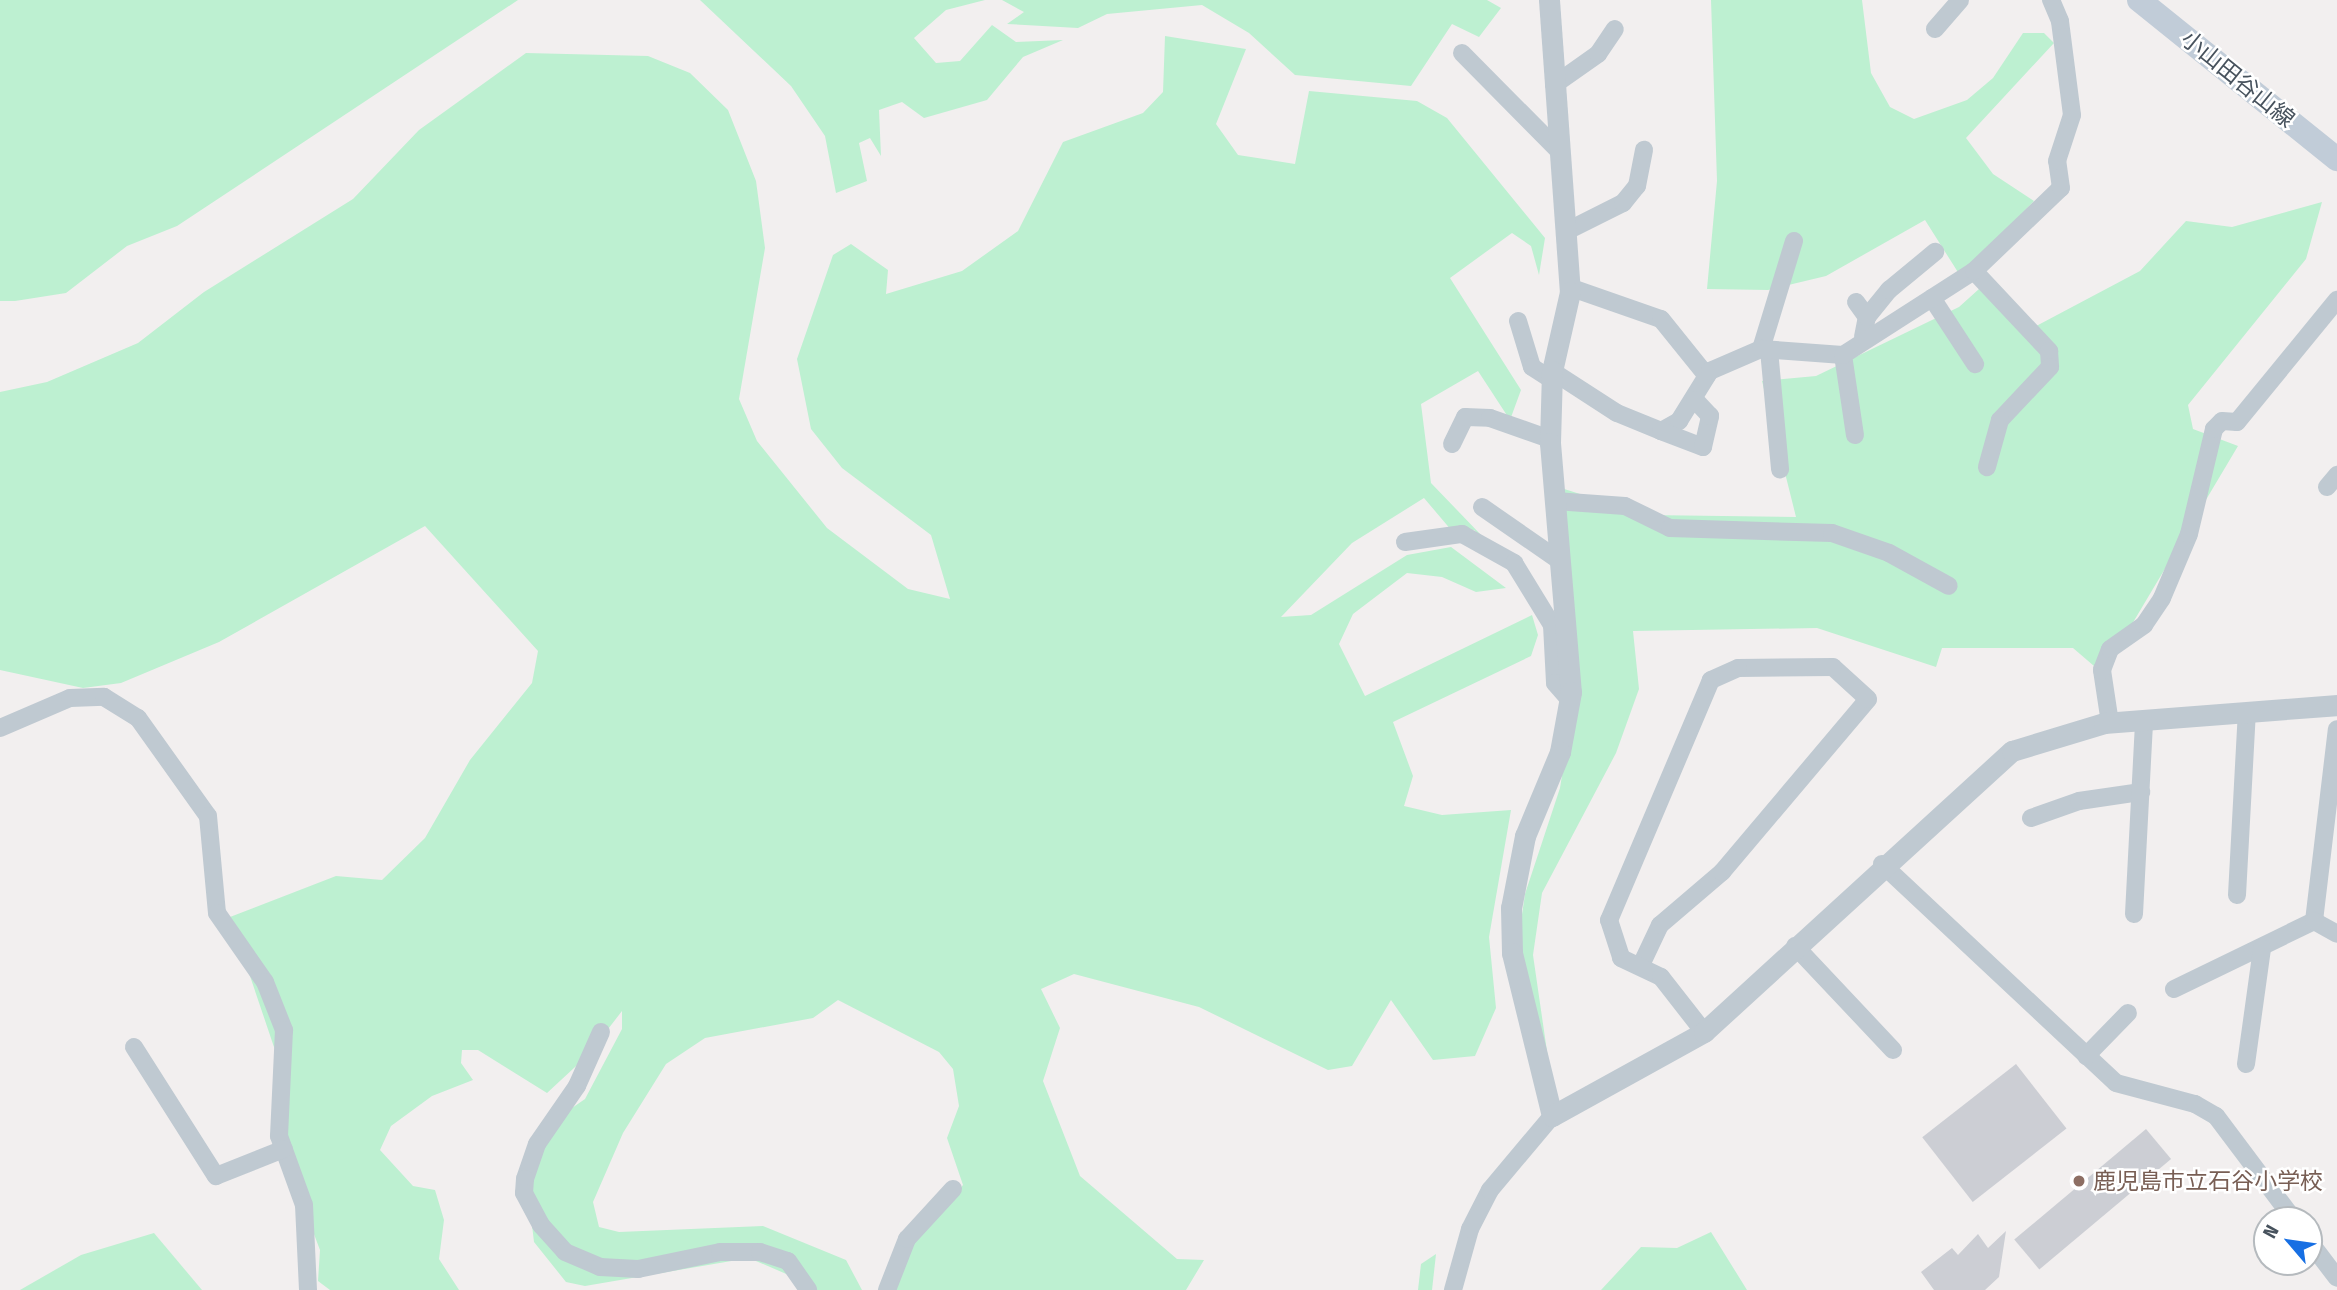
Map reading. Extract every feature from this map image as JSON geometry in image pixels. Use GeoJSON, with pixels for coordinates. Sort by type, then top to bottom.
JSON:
{"type":"FeatureCollection","features":[{"type":"Feature","properties":{"kind":"main road","name":"小山田谷山線"},"geometry":{"type":"LineString","coordinates":[[2139,0],[2337,159]]}},
{"type":"Feature","properties":{"kind":"street"},"geometry":{"type":"LineString","coordinates":[[1549,0],[1569,287],[1552,375],[1550,439],[1570,701],[1560,752],[1525,836],[1511,908],[1512,953],[1552,1116]]}},
{"type":"Feature","properties":{"kind":"street"},"geometry":{"type":"LineString","coordinates":[[1935,29],[1960,0]]}},
{"type":"Feature","properties":{"kind":"street"},"geometry":{"type":"LineString","coordinates":[[1661,430],[1695,400],[1707,376],[1765,350],[1843,355],[1863,337],[1974,271],[2061,188],[2057,161],[2072,115],[2060,21],[2051,0]]}},
{"type":"Feature","properties":{"kind":"street"},"geometry":{"type":"LineString","coordinates":[[1554,85],[1598,54],[1615,30]]}},
{"type":"Feature","properties":{"kind":"street"},"geometry":{"type":"LineString","coordinates":[[1462,53],[1558,150]]}},
{"type":"Feature","properties":{"kind":"street"},"geometry":{"type":"LineString","coordinates":[[1565,232],[1623,203],[1637,186],[1644,150]]}},
{"type":"Feature","properties":{"kind":"street"},"geometry":{"type":"LineString","coordinates":[[1780,469],[1765,350],[1794,241]]}},
{"type":"Feature","properties":{"kind":"street"},"geometry":{"type":"LineString","coordinates":[[1863,337],[1861,310],[1935,252]]}},
{"type":"Feature","properties":{"kind":"street"},"geometry":{"type":"LineString","coordinates":[[1974,271],[2049,351],[2050,367],[2000,420],[1987,467]]}},
{"type":"Feature","properties":{"kind":"street"},"geometry":{"type":"LineString","coordinates":[[1569,287],[1661,318],[1707,376]]}},
{"type":"Feature","properties":{"kind":"street"},"geometry":{"type":"LineString","coordinates":[[1932,298],[1975,364]]}},
{"type":"Feature","properties":{"kind":"street"},"geometry":{"type":"LineString","coordinates":[[2110,723],[2102,670],[2110,649],[2144,625],[2162,598],[2189,534],[2214,429],[2222,421],[2237,422],[2337,300]]}},
{"type":"Feature","properties":{"kind":"street"},"geometry":{"type":"LineString","coordinates":[[1518,321],[1532,367],[1552,375],[1617,413],[1703,447],[1710,416],[1695,400]]}},
{"type":"Feature","properties":{"kind":"street"},"geometry":{"type":"LineString","coordinates":[[1843,355],[1855,435]]}},
{"type":"Feature","properties":{"kind":"street"},"geometry":{"type":"LineString","coordinates":[[1451,444],[1465,417],[1490,418],[1550,439]]}},
{"type":"Feature","properties":{"kind":"street"},"geometry":{"type":"LineString","coordinates":[[1555,501],[1625,506],[1670,528],[1832,533],[1889,553],[1949,586]]}},
{"type":"Feature","properties":{"kind":"street"},"geometry":{"type":"LineString","coordinates":[[1482,508],[1560,561]]}},
{"type":"Feature","properties":{"kind":"street"},"geometry":{"type":"LineString","coordinates":[[1405,542],[1462,534],[1514,563],[1552,625],[1555,683],[1570,701]]}},
{"type":"Feature","properties":{"kind":"street"},"geometry":{"type":"LineString","coordinates":[[1642,963],[1660,925],[1721,872],[1868,699],[1833,667],[1738,668],[1711,680],[1609,920],[1621,958],[1642,963],[1704,1032]]}},
{"type":"Feature","properties":{"kind":"street"},"geometry":{"type":"LineString","coordinates":[[0,728],[70,698],[104,696],[138,718],[178,766],[208,816],[217,913],[265,982],[284,1030],[284,1149],[309,1231],[308,1290]]}},
{"type":"Feature","properties":{"kind":"street"},"geometry":{"type":"LineString","coordinates":[[1453,1290],[1470,1229],[1490,1190],[1552,1116],[1704,1032],[1882,864],[2012,751],[2110,723],[2337,705]]}},
{"type":"Feature","properties":{"kind":"street"},"geometry":{"type":"LineString","coordinates":[[2237,895],[2246,713]]}},
{"type":"Feature","properties":{"kind":"street"},"geometry":{"type":"LineString","coordinates":[[2134,914],[2144,720]]}},
{"type":"Feature","properties":{"kind":"street"},"geometry":{"type":"LineString","coordinates":[[2314,921],[2337,729]]}},
{"type":"Feature","properties":{"kind":"street"},"geometry":{"type":"LineString","coordinates":[[2031,818],[2079,801],[2141,792]]}},
{"type":"Feature","properties":{"kind":"street"},"geometry":{"type":"LineString","coordinates":[[1882,864],[2116,1083],[2195,1104],[2216,1116],[2284,1206]]}},
{"type":"Feature","properties":{"kind":"street"},"geometry":{"type":"LineString","coordinates":[[2314,921],[2337,934]]}},
{"type":"Feature","properties":{"kind":"street"},"geometry":{"type":"LineString","coordinates":[[2174,989],[2314,921]]}},
{"type":"Feature","properties":{"kind":"street"},"geometry":{"type":"LineString","coordinates":[[1796,946],[1893,1050]]}},
{"type":"Feature","properties":{"kind":"street"},"geometry":{"type":"LineString","coordinates":[[2246,1063],[2262,948]]}},
{"type":"Feature","properties":{"kind":"street"},"geometry":{"type":"LineString","coordinates":[[2086,1056],[2128,1013]]}},
{"type":"Feature","properties":{"kind":"street"},"geometry":{"type":"LineString","coordinates":[[601,1032],[577,1086],[537,1144],[525,1179],[524,1193],[541,1225],[565,1251],[600,1267],[638,1269],[720,1252],[760,1252],[788,1261],[808,1290]]}},
{"type":"Feature","properties":{"kind":"street"},"geometry":{"type":"LineString","coordinates":[[134,1046],[216,1175],[284,1149]]}},
{"type":"Feature","properties":{"kind":"street"},"geometry":{"type":"LineString","coordinates":[[887,1290],[907,1239],[953,1189]]}},
{"type":"Feature","properties":{"kind":"street"},"geometry":{"type":"LineString","coordinates":[[2323,1260],[2337,1278]]}},
{"type":"Feature","properties":{"kind":"green space"},"geometry":{"type":"Polygon","coordinates":[[[0,0],[518,0],[177,226],[127,246],[66,293],[0,301],[0,0]]]}},
{"type":"Feature","properties":{"kind":"green space"},"geometry":{"type":"Polygon","coordinates":[[[700,0],[985,0],[946,10],[914,38],[936,63],[960,61],[992,25],[1016,42],[1063,40],[1023,57],[987,100],[924,118],[902,102],[879,110],[881,156],[870,138],[859,143],[867,181],[836,193],[825,136],[791,86],[700,0]]]}},
{"type":"Feature","properties":{"kind":"green space"},"geometry":{"type":"Polygon","coordinates":[[[1002,0],[1487,0],[1501,8],[1479,37],[1452,24],[1411,86],[1295,75],[1249,33],[1202,5],[1107,14],[1078,28],[1007,24],[1024,12],[1002,0]]]}},
{"type":"Feature","properties":{"kind":"green space"},"geometry":{"type":"Polygon","coordinates":[[[1711,0],[1862,0],[1871,73],[1890,107],[1914,119],[1967,100],[1993,78],[2023,33],[2044,33],[2054,43],[1966,138],[1993,174],[2034,201],[1961,277],[1925,220],[1826,276],[1768,290],[1707,289],[1717,181],[1711,0]]]}},
{"type":"Feature","properties":{"kind":"green space"},"geometry":{"type":"Polygon","coordinates":[[[1165,36],[1246,49],[1216,124],[1238,155],[1295,164],[1309,91],[1417,101],[1447,118],[1545,238],[1539,275],[1531,246],[1512,233],[1450,278],[1521,390],[1510,420],[1478,371],[1421,404],[1431,483],[1508,563],[1474,530],[1452,531],[1424,498],[1352,543],[1281,617],[1311,615],[1407,555],[1451,547],[1506,588],[1476,592],[1442,577],[1407,573],[1353,614],[1339,644],[1365,696],[1532,615],[1538,635],[1531,656],[1393,722],[1413,776],[1404,806],[1442,815],[1511,810],[1489,937],[1496,1008],[1475,1056],[1433,1060],[1391,1000],[1352,1066],[1328,1070],[1199,1007],[1074,974],[1041,989],[1060,1028],[1043,1081],[1080,1176],[1177,1259],[1204,1260],[1186,1290],[892,1290],[913,1239],[963,1185],[947,1138],[959,1106],[953,1069],[939,1052],[838,1000],[813,1018],[705,1038],[666,1064],[623,1133],[593,1202],[599,1227],[619,1232],[763,1226],[846,1260],[862,1290],[801,1290],[798,1279],[749,1258],[585,1286],[566,1282],[534,1242],[525,1166],[559,1117],[585,1099],[622,1029],[622,1011],[588,1055],[547,1093],[478,1050],[462,1050],[461,1063],[473,1080],[432,1096],[391,1126],[380,1150],[413,1186],[435,1190],[444,1220],[439,1259],[459,1290],[330,1290],[318,1281],[320,1250],[290,1171],[275,1050],[230,917],[336,876],[382,880],[425,838],[470,760],[532,683],[538,651],[425,526],[219,642],[121,683],[83,688],[0,670],[0,392],[47,382],[138,343],[204,292],[353,199],[419,130],[526,53],[648,56],[690,73],[728,110],[756,181],[765,248],[739,399],[757,441],[827,528],[908,589],[950,599],[931,535],[842,468],[811,429],[797,359],[833,255],[851,244],[888,270],[886,294],[962,271],[1018,231],[1063,142],[1143,113],[1163,92],[1165,36]]]}},
{"type":"Feature","properties":{"kind":"green space"},"geometry":{"type":"Polygon","coordinates":[[[2322,202],[2306,259],[2188,405],[2193,429],[2238,446],[2116,651],[2094,666],[2073,648],[1942,648],[1936,667],[1817,628],[1633,631],[1639,689],[1616,753],[1542,893],[1533,955],[1550,1072],[1517,949],[1525,894],[1560,788],[1575,694],[1558,487],[1646,515],[1796,517],[1762,381],[1816,376],[1959,307],[1979,289],[2023,333],[2140,271],[2186,221],[2232,227],[2322,202]]]}},
{"type":"Feature","properties":{"kind":"green space"},"geometry":{"type":"Polygon","coordinates":[[[1711,1232],[1747,1290],[1601,1290],[1641,1247],[1677,1248],[1711,1232]]]}},
{"type":"Feature","properties":{"kind":"green space"},"geometry":{"type":"Polygon","coordinates":[[[154,1233],[202,1290],[20,1290],[81,1255],[154,1233]]]}},
{"type":"Feature","properties":{"kind":"green space"},"geometry":{"type":"Polygon","coordinates":[[[1436,1254],[1432,1290],[1418,1290],[1421,1264],[1436,1254]]]}},
{"type":"Feature","properties":{"kind":"building"},"geometry":{"type":"Polygon","coordinates":[[[2016,1064],[2066,1129],[1973,1202],[1922,1137],[2016,1064]]]}},
{"type":"Feature","properties":{"kind":"building"},"geometry":{"type":"Polygon","coordinates":[[[2146,1129],[2171,1159],[2039,1269],[2014,1240],[2146,1129]]]}},
{"type":"Feature","properties":{"kind":"building"},"geometry":{"type":"Polygon","coordinates":[[[2006,1231],[1999,1277],[1985,1290],[1934,1290],[1921,1272],[1952,1248],[1958,1255],[1978,1234],[1988,1248],[2006,1231]]]}},
{"type":"Feature","properties":{"kind":"place","name":"鹿児島市立石谷小学校"},"geometry":{"type":"Point","coordinates":[2079,1181]}}]}
